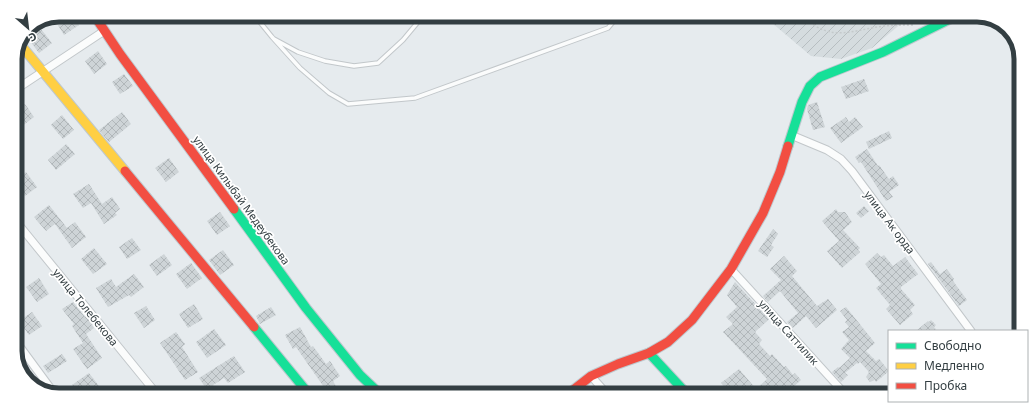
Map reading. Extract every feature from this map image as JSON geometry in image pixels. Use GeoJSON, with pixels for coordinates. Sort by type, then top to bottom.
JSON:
{"type":"FeatureCollection","features":[{"type":"Feature","properties":{"kind":"main road","name":"улица Килыбай Медеубекова"},"geometry":{"type":"LineString","coordinates":[[98,22],[306,308],[360,375],[373,388]]}},
{"type":"Feature","properties":{"kind":"main road"},"geometry":{"type":"LineString","coordinates":[[576,388],[591,376],[618,364],[649,353],[668,342],[684,329],[692,320],[731,269],[763,213],[780,172],[802,102],[810,86],[820,77],[883,52],[944,22]]}},
{"type":"Feature","properties":{"kind":"main road"},"geometry":{"type":"LineString","coordinates":[[24,49],[304,388]]}},
{"type":"Feature","properties":{"kind":"main road"},"geometry":{"type":"LineString","coordinates":[[649,353],[681,388]]}},
{"type":"Feature","properties":{"kind":"street"},"geometry":{"type":"LineString","coordinates":[[22,85],[104,31]]}},
{"type":"Feature","properties":{"kind":"street","name":"улица Ак орда"},"geometry":{"type":"LineString","coordinates":[[791,135],[827,150],[841,159],[852,171],[971,330]]}},
{"type":"Feature","properties":{"kind":"street","name":"улица Толебекова"},"geometry":{"type":"LineString","coordinates":[[22,229],[152,388]]}},
{"type":"Feature","properties":{"kind":"street","name":"улица Саттилик"},"geometry":{"type":"LineString","coordinates":[[731,269],[840,388]]}},
{"type":"Feature","properties":{"kind":"street"},"geometry":{"type":"LineString","coordinates":[[22,350],[49,387]]}},
{"type":"Feature","properties":{"kind":"street"},"geometry":{"type":"LineString","coordinates":[[591,376],[602,388]]}},
{"type":"Feature","properties":{"kind":"lane"},"geometry":{"type":"LineString","coordinates":[[260,22],[300,68],[329,93],[348,104],[414,98],[434,92],[519,60],[573,42],[608,28],[613,22]]}},
{"type":"Feature","properties":{"kind":"lane"},"geometry":{"type":"LineString","coordinates":[[272,37],[298,52],[325,61],[354,66],[378,63],[403,40],[419,22]]}},
{"type":"Feature","properties":{"kind":"path"},"geometry":{"type":"LineString","coordinates":[[810,22],[824,31],[839,33],[883,26],[919,25]]}},
{"type":"Feature","properties":{"kind":"shaded area"},"geometry":{"type":"Polygon","coordinates":[[[771,22],[903,22],[872,48],[841,59],[811,56],[771,22]]]}},
{"type":"Feature","properties":{"kind":"building"},"geometry":{"type":"Polygon","coordinates":[[[56,22],[77,22],[79,25],[64,35],[56,22]]]}},
{"type":"Feature","properties":{"kind":"building"},"geometry":{"type":"Polygon","coordinates":[[[48,38],[52,43],[48,46],[48,38]]]}},
{"type":"Feature","properties":{"kind":"building"},"geometry":{"type":"Polygon","coordinates":[[[35,48],[46,48],[39,53],[35,48]]]}},
{"type":"Feature","properties":{"kind":"building"},"geometry":{"type":"Polygon","coordinates":[[[98,51],[107,64],[94,74],[85,61],[98,51]]]}},
{"type":"Feature","properties":{"kind":"building"},"geometry":{"type":"Polygon","coordinates":[[[124,74],[133,86],[120,94],[112,82],[124,74]]]}},
{"type":"Feature","properties":{"kind":"building"},"geometry":{"type":"Polygon","coordinates":[[[864,79],[869,91],[846,99],[841,87],[864,79]]]}},
{"type":"Feature","properties":{"kind":"building"},"geometry":{"type":"Polygon","coordinates":[[[817,102],[825,127],[813,130],[807,109],[808,105],[817,102]]]}},
{"type":"Feature","properties":{"kind":"building"},"geometry":{"type":"Polygon","coordinates":[[[25,104],[34,117],[22,126],[22,106],[25,104]]]}},
{"type":"Feature","properties":{"kind":"building"},"geometry":{"type":"Polygon","coordinates":[[[122,112],[131,124],[109,142],[99,130],[122,112]]]}},
{"type":"Feature","properties":{"kind":"building"},"geometry":{"type":"Polygon","coordinates":[[[62,115],[74,130],[63,139],[51,125],[62,115]]]}},
{"type":"Feature","properties":{"kind":"building"},"geometry":{"type":"Polygon","coordinates":[[[846,117],[849,122],[855,117],[863,127],[841,143],[830,128],[846,117]]]}},
{"type":"Feature","properties":{"kind":"building"},"geometry":{"type":"Polygon","coordinates":[[[889,131],[892,138],[869,149],[866,142],[889,131]]]}},
{"type":"Feature","properties":{"kind":"building"},"geometry":{"type":"Polygon","coordinates":[[[66,144],[75,154],[56,170],[48,160],[66,144]]]}},
{"type":"Feature","properties":{"kind":"building"},"geometry":{"type":"Polygon","coordinates":[[[867,149],[889,179],[893,176],[899,185],[889,192],[893,197],[886,201],[861,162],[859,163],[855,157],[867,149]]]}},
{"type":"Feature","properties":{"kind":"building"},"geometry":{"type":"Polygon","coordinates":[[[169,158],[179,172],[166,182],[155,168],[169,158]]]}},
{"type":"Feature","properties":{"kind":"building"},"geometry":{"type":"Polygon","coordinates":[[[26,172],[37,187],[25,196],[22,192],[22,175],[26,172]]]}},
{"type":"Feature","properties":{"kind":"building"},"geometry":{"type":"Polygon","coordinates":[[[89,184],[102,204],[112,197],[120,209],[115,213],[117,215],[104,224],[91,203],[83,208],[73,194],[89,184]]]}},
{"type":"Feature","properties":{"kind":"building"},"geometry":{"type":"Polygon","coordinates":[[[49,205],[67,228],[75,222],[86,237],[72,248],[55,224],[46,231],[34,217],[49,205]]]}},
{"type":"Feature","properties":{"kind":"building"},"geometry":{"type":"Polygon","coordinates":[[[864,206],[869,211],[861,218],[856,213],[864,206]]]}},
{"type":"Feature","properties":{"kind":"building"},"geometry":{"type":"Polygon","coordinates":[[[836,209],[838,212],[845,212],[852,222],[843,230],[860,248],[858,250],[860,252],[842,268],[827,251],[839,241],[822,221],[836,209]]]}},
{"type":"Feature","properties":{"kind":"building"},"geometry":{"type":"Polygon","coordinates":[[[220,212],[230,226],[217,235],[207,221],[220,212]]]}},
{"type":"Feature","properties":{"kind":"building"},"geometry":{"type":"Polygon","coordinates":[[[773,229],[778,234],[771,245],[774,247],[767,257],[758,251],[773,229]]]}},
{"type":"Feature","properties":{"kind":"building"},"geometry":{"type":"Polygon","coordinates":[[[132,238],[141,250],[127,259],[119,247],[132,238]]]}},
{"type":"Feature","properties":{"kind":"building"},"geometry":{"type":"Polygon","coordinates":[[[94,248],[107,264],[93,274],[81,259],[94,248]]]}},
{"type":"Feature","properties":{"kind":"building"},"geometry":{"type":"Polygon","coordinates":[[[223,250],[234,265],[220,275],[209,260],[223,250]]]}},
{"type":"Feature","properties":{"kind":"building"},"geometry":{"type":"Polygon","coordinates":[[[877,253],[881,257],[884,255],[893,266],[905,257],[918,274],[901,287],[901,289],[915,305],[910,310],[913,314],[900,325],[886,309],[890,305],[876,288],[881,284],[865,264],[877,253]]]}},
{"type":"Feature","properties":{"kind":"building"},"geometry":{"type":"Polygon","coordinates":[[[164,254],[172,265],[157,276],[149,265],[164,254]]]}},
{"type":"Feature","properties":{"kind":"building"},"geometry":{"type":"Polygon","coordinates":[[[784,256],[797,271],[792,276],[817,306],[828,299],[837,310],[816,328],[806,316],[793,328],[787,322],[798,313],[780,291],[768,302],[763,296],[781,280],[770,269],[784,256]]]}},
{"type":"Feature","properties":{"kind":"building"},"geometry":{"type":"Polygon","coordinates":[[[931,262],[940,274],[947,269],[954,279],[953,281],[967,300],[959,306],[928,264],[931,262]]]}},
{"type":"Feature","properties":{"kind":"building"},"geometry":{"type":"Polygon","coordinates":[[[191,263],[202,278],[187,289],[176,274],[191,263]]]}},
{"type":"Feature","properties":{"kind":"building"},"geometry":{"type":"Polygon","coordinates":[[[134,274],[144,287],[131,297],[129,295],[108,307],[96,288],[111,279],[116,287],[134,274]]]}},
{"type":"Feature","properties":{"kind":"building"},"geometry":{"type":"Polygon","coordinates":[[[39,278],[49,294],[37,302],[26,287],[39,278]]]}},
{"type":"Feature","properties":{"kind":"building"},"geometry":{"type":"Polygon","coordinates":[[[735,282],[769,319],[755,332],[762,340],[759,344],[770,356],[772,354],[784,367],[786,366],[793,375],[795,373],[801,380],[792,388],[757,388],[767,379],[723,332],[733,324],[726,317],[737,307],[727,295],[735,282]]]}},
{"type":"Feature","properties":{"kind":"building"},"geometry":{"type":"Polygon","coordinates":[[[73,302],[85,317],[86,316],[94,328],[86,334],[102,358],[87,369],[73,349],[83,343],[72,326],[74,324],[62,309],[73,302]]]}},
{"type":"Feature","properties":{"kind":"building"},"geometry":{"type":"Polygon","coordinates":[[[194,304],[203,319],[188,328],[179,314],[194,304]]]}},
{"type":"Feature","properties":{"kind":"building"},"geometry":{"type":"Polygon","coordinates":[[[146,306],[155,320],[144,328],[134,313],[146,306]]]}},
{"type":"Feature","properties":{"kind":"building"},"geometry":{"type":"Polygon","coordinates":[[[271,307],[276,315],[260,324],[256,316],[271,307]]]}},
{"type":"Feature","properties":{"kind":"building"},"geometry":{"type":"Polygon","coordinates":[[[846,307],[875,343],[866,351],[876,361],[879,359],[888,370],[888,372],[876,382],[875,380],[870,382],[866,377],[869,372],[860,362],[845,373],[848,375],[841,382],[832,372],[850,358],[841,349],[849,340],[842,332],[849,327],[845,322],[847,320],[840,311],[846,307]]]}},
{"type":"Feature","properties":{"kind":"building"},"geometry":{"type":"Polygon","coordinates":[[[32,312],[42,326],[29,335],[22,325],[22,319],[32,312]]]}},
{"type":"Feature","properties":{"kind":"building"},"geometry":{"type":"Polygon","coordinates":[[[931,320],[936,325],[934,327],[936,330],[917,330],[928,321],[929,322],[931,320]]]}},
{"type":"Feature","properties":{"kind":"building"},"geometry":{"type":"Polygon","coordinates":[[[300,327],[311,347],[313,346],[326,364],[330,361],[340,376],[333,381],[337,388],[325,388],[296,347],[293,349],[285,335],[300,327]]]}},
{"type":"Feature","properties":{"kind":"building"},"geometry":{"type":"Polygon","coordinates":[[[214,329],[226,345],[207,358],[196,342],[214,329]]]}},
{"type":"Feature","properties":{"kind":"building"},"geometry":{"type":"Polygon","coordinates":[[[176,332],[185,344],[182,347],[198,372],[185,380],[160,343],[176,332]]]}},
{"type":"Feature","properties":{"kind":"building"},"geometry":{"type":"Polygon","coordinates":[[[62,354],[67,361],[48,373],[43,366],[62,354]]]}},
{"type":"Feature","properties":{"kind":"building"},"geometry":{"type":"Polygon","coordinates":[[[234,356],[245,372],[228,383],[224,378],[213,385],[215,388],[206,388],[199,378],[234,356]]]}},
{"type":"Feature","properties":{"kind":"building"},"geometry":{"type":"Polygon","coordinates":[[[739,369],[755,388],[725,388],[721,383],[739,369]]]}},
{"type":"Feature","properties":{"kind":"building"},"geometry":{"type":"Polygon","coordinates":[[[89,373],[99,386],[96,388],[74,388],[72,385],[89,373]]]}},
{"type":"Feature","properties":{"kind":"traffic: fast"},"geometry":{"type":"LineString","coordinates":[[788,146],[802,102],[810,86],[820,77],[883,52],[944,22]]}},
{"type":"Feature","properties":{"kind":"traffic: fast"},"geometry":{"type":"LineString","coordinates":[[234,209],[306,308],[360,375],[374,388]]}},
{"type":"Feature","properties":{"kind":"traffic: fast"},"geometry":{"type":"LineString","coordinates":[[254,327],[304,388]]}},
{"type":"Feature","properties":{"kind":"traffic: fast"},"geometry":{"type":"LineString","coordinates":[[649,353],[681,388]]}},
{"type":"Feature","properties":{"kind":"traffic: slow"},"geometry":{"type":"LineString","coordinates":[[24,49],[125,171]]}},
{"type":"Feature","properties":{"kind":"traffic: jam"},"geometry":{"type":"LineString","coordinates":[[99,22],[120,54],[234,209]]}},
{"type":"Feature","properties":{"kind":"traffic: jam"},"geometry":{"type":"LineString","coordinates":[[576,388],[591,376],[618,364],[649,353],[668,342],[692,320],[731,269],[763,213],[780,172],[788,146]]}},
{"type":"Feature","properties":{"kind":"traffic: jam"},"geometry":{"type":"LineString","coordinates":[[125,171],[254,327]]}}]}
